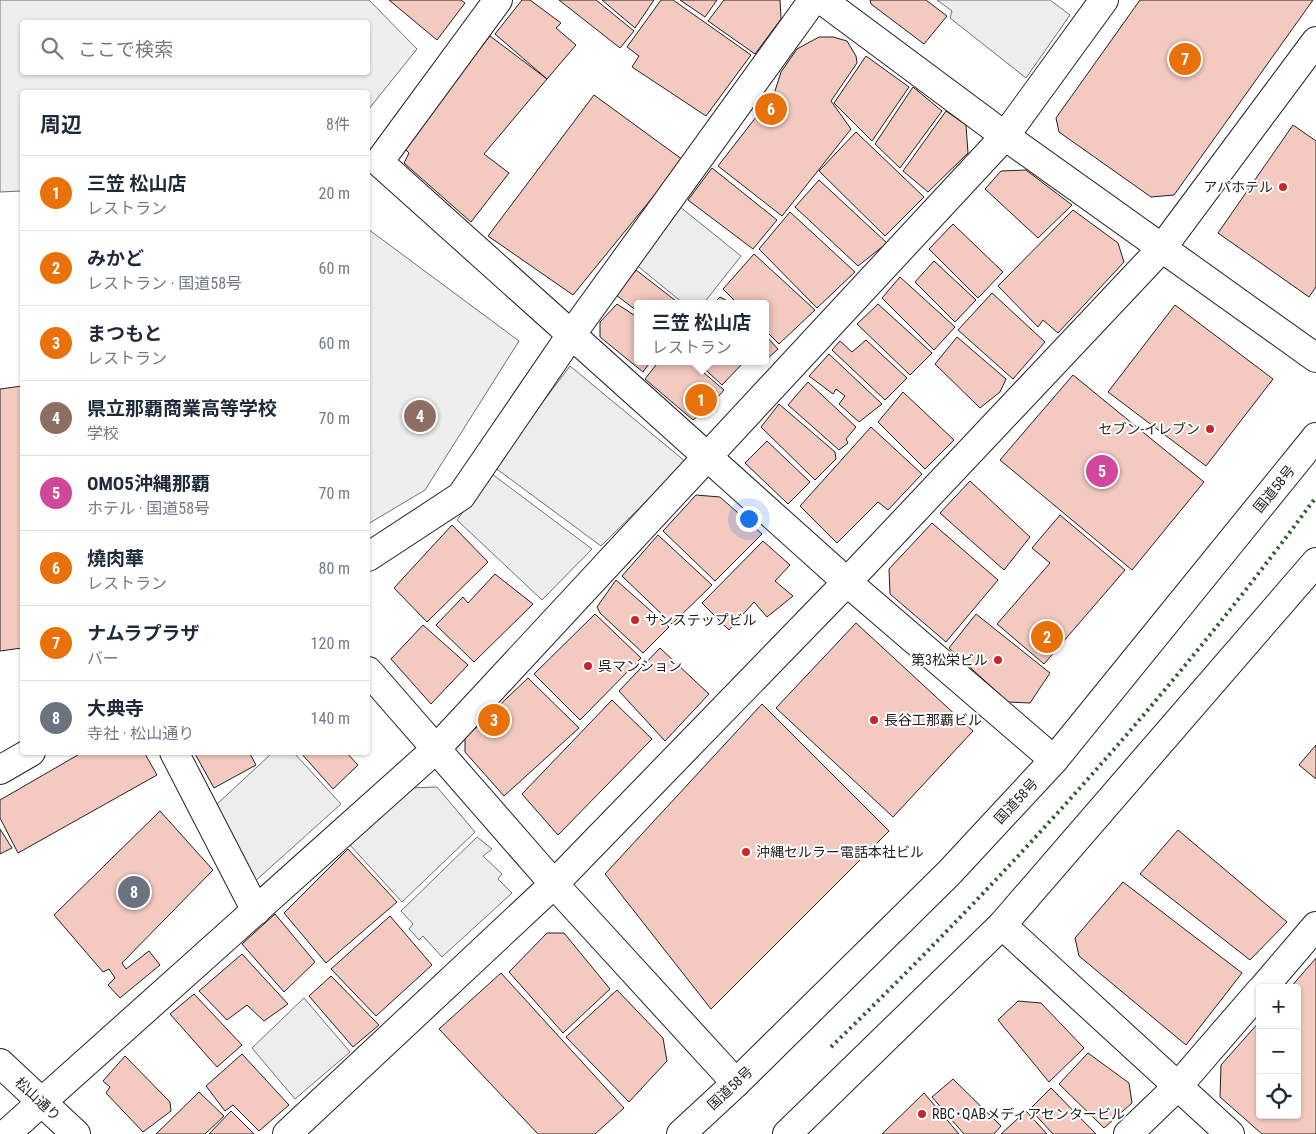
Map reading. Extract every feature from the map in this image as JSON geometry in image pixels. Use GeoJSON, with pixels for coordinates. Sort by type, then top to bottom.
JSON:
{"type":"FeatureCollection","features":[{"type":"Feature","properties":{"kind":"main road"},"geometry":{"type":"LineString","coordinates":[[498,0],[379,162],[847,582],[1054,760]]}},
{"type":"Feature","properties":{"kind":"main road"},"geometry":{"type":"LineString","coordinates":[[370,556],[461,496],[571,335],[813,0]]}},
{"type":"Feature","properties":{"kind":"main road"},"geometry":{"type":"LineString","coordinates":[[822,0],[1006,136],[1316,358]]}},
{"type":"Feature","properties":{"kind":"main road"},"geometry":{"type":"LineString","coordinates":[[6,1134],[436,749],[1006,136],[1104,0]]}},
{"type":"Feature","properties":{"kind":"main road"},"geometry":{"type":"LineString","coordinates":[[287,1134],[554,884],[847,582],[1162,248],[1316,41]]}},
{"type":"Feature","properties":{"kind":"main road","name":"国道58号"},"geometry":{"type":"LineString","coordinates":[[681,1134],[736,1083],[949,873],[1054,760],[1316,437]]}},
{"type":"Feature","properties":{"kind":"main road"},"geometry":{"type":"LineString","coordinates":[[787,1134],[1002,925],[1316,562]]}},
{"type":"Feature","properties":{"kind":"main road"},"geometry":{"type":"LineString","coordinates":[[370,673],[554,884],[736,1083]]}},
{"type":"Feature","properties":{"kind":"main road"},"geometry":{"type":"LineString","coordinates":[[0,770],[26,755]]}},
{"type":"Feature","properties":{"kind":"main road"},"geometry":{"type":"LineString","coordinates":[[176,755],[256,911]]}},
{"type":"Feature","properties":{"kind":"main road"},"geometry":{"type":"LineString","coordinates":[[1002,925],[1230,1134]]}},
{"type":"Feature","properties":{"kind":"main road"},"geometry":{"type":"LineString","coordinates":[[1266,984],[1316,926]]}},
{"type":"Feature","properties":{"kind":"main road"},"geometry":{"type":"LineString","coordinates":[[1128,1134],[1178,1086],[1256,996]]}},
{"type":"Feature","properties":{"kind":"main road","name":"松山通り"},"geometry":{"type":"LineString","coordinates":[[0,1063],[76,1134]]}},
{"type":"Feature","properties":{"kind":"shaded area"},"geometry":{"type":"Polygon","coordinates":[[[0,0],[369,0],[417,49],[370,108],[370,90],[20,90],[20,191],[0,192],[0,0]]]}},
{"type":"Feature","properties":{"kind":"shaded area"},"geometry":{"type":"Polygon","coordinates":[[[937,0],[1050,0],[1070,15],[1026,78],[950,18],[952,11],[937,0]]]}},
{"type":"Feature","properties":{"kind":"shaded area"},"geometry":{"type":"Polygon","coordinates":[[[679,206],[741,256],[706,300],[679,300],[634,263],[679,206]]]}},
{"type":"Feature","properties":{"kind":"shaded area"},"geometry":{"type":"Polygon","coordinates":[[[370,230],[519,341],[425,490],[370,523],[370,230]]]}},
{"type":"Feature","properties":{"kind":"shaded area"},"geometry":{"type":"Polygon","coordinates":[[[570,366],[686,462],[601,546],[494,467],[570,366]]]}},
{"type":"Feature","properties":{"kind":"shaded area"},"geometry":{"type":"Polygon","coordinates":[[[492,474],[592,549],[542,600],[457,520],[492,474]]]}},
{"type":"Feature","properties":{"kind":"shaded area"},"geometry":{"type":"Polygon","coordinates":[[[270,755],[296,755],[341,804],[253,883],[201,819],[270,755]]]}},
{"type":"Feature","properties":{"kind":"shaded area"},"geometry":{"type":"Polygon","coordinates":[[[437,787],[475,832],[402,902],[350,845],[409,788],[437,787]]]}},
{"type":"Feature","properties":{"kind":"shaded area"},"geometry":{"type":"Polygon","coordinates":[[[477,837],[492,849],[483,856],[502,874],[498,879],[512,893],[442,957],[423,936],[419,940],[409,929],[413,924],[401,911],[477,837]]]}},
{"type":"Feature","properties":{"kind":"shaded area"},"geometry":{"type":"Polygon","coordinates":[[[304,998],[350,1052],[295,1099],[252,1048],[304,998]]]}},
{"type":"Feature","properties":{"kind":"building"},"geometry":{"type":"Polygon","coordinates":[[[389,0],[461,0],[465,3],[437,40],[389,0]]]}},
{"type":"Feature","properties":{"kind":"building"},"geometry":{"type":"Polygon","coordinates":[[[522,0],[530,0],[561,23],[556,28],[576,45],[547,79],[495,34],[522,0]]]}},
{"type":"Feature","properties":{"kind":"building"},"geometry":{"type":"Polygon","coordinates":[[[559,0],[596,0],[634,31],[620,48],[559,0]]]}},
{"type":"Feature","properties":{"kind":"building"},"geometry":{"type":"Polygon","coordinates":[[[602,0],[654,0],[635,28],[602,0]]]}},
{"type":"Feature","properties":{"kind":"building"},"geometry":{"type":"Polygon","coordinates":[[[661,0],[673,0],[751,55],[706,116],[632,67],[639,56],[627,47],[661,0]]]}},
{"type":"Feature","properties":{"kind":"building"},"geometry":{"type":"Polygon","coordinates":[[[680,0],[717,0],[705,17],[680,0]]]}},
{"type":"Feature","properties":{"kind":"building"},"geometry":{"type":"Polygon","coordinates":[[[724,0],[780,0],[781,19],[755,54],[708,21],[724,0]]]}},
{"type":"Feature","properties":{"kind":"building"},"geometry":{"type":"Polygon","coordinates":[[[870,0],[926,0],[947,16],[924,44],[871,4],[870,0]]]}},
{"type":"Feature","properties":{"kind":"building"},"geometry":{"type":"Polygon","coordinates":[[[1140,0],[1313,0],[1174,195],[1151,197],[1059,132],[1056,118],[1140,0]]]}},
{"type":"Feature","properties":{"kind":"building"},"geometry":{"type":"Polygon","coordinates":[[[490,36],[547,79],[484,154],[509,173],[471,222],[404,163],[409,153],[401,145],[490,36]]]}},
{"type":"Feature","properties":{"kind":"building"},"geometry":{"type":"Polygon","coordinates":[[[819,37],[833,37],[847,41],[856,56],[857,63],[831,101],[851,129],[782,216],[718,166],[774,94],[781,72],[797,49],[819,37]]]}},
{"type":"Feature","properties":{"kind":"building"},"geometry":{"type":"Polygon","coordinates":[[[866,56],[909,87],[872,141],[834,103],[866,56]]]}},
{"type":"Feature","properties":{"kind":"building"},"geometry":{"type":"Polygon","coordinates":[[[913,87],[942,111],[900,168],[875,144],[913,87]]]}},
{"type":"Feature","properties":{"kind":"building"},"geometry":{"type":"Polygon","coordinates":[[[594,95],[683,160],[573,295],[488,236],[594,95]]]}},
{"type":"Feature","properties":{"kind":"building"},"geometry":{"type":"Polygon","coordinates":[[[946,111],[966,125],[968,153],[928,192],[903,171],[946,111]]]}},
{"type":"Feature","properties":{"kind":"building","name":"アパホテル"},"geometry":{"type":"Polygon","coordinates":[[[1293,125],[1316,141],[1316,287],[1309,297],[1218,233],[1293,125]]]}},
{"type":"Feature","properties":{"kind":"building"},"geometry":{"type":"Polygon","coordinates":[[[856,132],[924,197],[885,236],[819,171],[856,132]]]}},
{"type":"Feature","properties":{"kind":"building"},"geometry":{"type":"Polygon","coordinates":[[[712,168],[777,220],[753,249],[688,200],[712,168]]]}},
{"type":"Feature","properties":{"kind":"building"},"geometry":{"type":"Polygon","coordinates":[[[1026,170],[1072,205],[1038,238],[985,189],[1001,171],[1026,170]]]}},
{"type":"Feature","properties":{"kind":"building"},"geometry":{"type":"Polygon","coordinates":[[[819,180],[887,243],[858,266],[795,207],[819,180]]]}},
{"type":"Feature","properties":{"kind":"building"},"geometry":{"type":"Polygon","coordinates":[[[1073,210],[1118,243],[1124,262],[1058,333],[1043,320],[1038,327],[998,286],[1073,210]]]}},
{"type":"Feature","properties":{"kind":"building"},"geometry":{"type":"Polygon","coordinates":[[[790,212],[855,272],[817,308],[759,249],[790,212]]]}},
{"type":"Feature","properties":{"kind":"building"},"geometry":{"type":"Polygon","coordinates":[[[953,224],[1003,272],[978,298],[929,249],[953,224]]]}},
{"type":"Feature","properties":{"kind":"building"},"geometry":{"type":"Polygon","coordinates":[[[754,254],[815,310],[779,344],[769,334],[769,300],[734,300],[723,289],[754,254]]]}},
{"type":"Feature","properties":{"kind":"building"},"geometry":{"type":"Polygon","coordinates":[[[934,261],[976,300],[955,322],[915,282],[934,261]]]}},
{"type":"Feature","properties":{"kind":"building"},"geometry":{"type":"Polygon","coordinates":[[[636,270],[675,300],[634,300],[634,309],[616,295],[636,270]]]}},
{"type":"Feature","properties":{"kind":"building"},"geometry":{"type":"Polygon","coordinates":[[[900,277],[955,327],[934,350],[882,298],[900,277]]]}},
{"type":"Feature","properties":{"kind":"building"},"geometry":{"type":"Polygon","coordinates":[[[992,293],[1045,342],[1013,379],[958,330],[992,293]]]}},
{"type":"Feature","properties":{"kind":"building"},"geometry":{"type":"Polygon","coordinates":[[[617,304],[634,315],[634,365],[600,337],[600,322],[617,304]]]}},
{"type":"Feature","properties":{"kind":"building"},"geometry":{"type":"Polygon","coordinates":[[[878,304],[932,353],[910,375],[857,324],[878,304]]]}},
{"type":"Feature","properties":{"kind":"building"},"geometry":{"type":"Polygon","coordinates":[[[1175,305],[1273,379],[1206,466],[1108,392],[1175,305]]]}},
{"type":"Feature","properties":{"kind":"building"},"geometry":{"type":"Polygon","coordinates":[[[957,337],[1006,379],[1000,392],[980,408],[935,364],[957,337]]]}},
{"type":"Feature","properties":{"kind":"building"},"geometry":{"type":"Polygon","coordinates":[[[769,339],[778,349],[769,357],[769,339]]]}},
{"type":"Feature","properties":{"kind":"building"},"geometry":{"type":"Polygon","coordinates":[[[866,340],[907,378],[885,400],[832,350],[840,341],[852,352],[866,340]]]}},
{"type":"Feature","properties":{"kind":"building"},"geometry":{"type":"Polygon","coordinates":[[[829,354],[882,404],[859,422],[839,404],[845,396],[836,389],[833,394],[809,376],[829,354]]]}},
{"type":"Feature","properties":{"kind":"building"},"geometry":{"type":"Polygon","coordinates":[[[634,365],[648,365],[643,372],[634,365]]]}},
{"type":"Feature","properties":{"kind":"building"},"geometry":{"type":"Polygon","coordinates":[[[656,365],[695,365],[724,390],[709,407],[693,420],[645,379],[656,365]]]}},
{"type":"Feature","properties":{"kind":"building"},"geometry":{"type":"Polygon","coordinates":[[[700,365],[741,365],[722,385],[700,365]]]}},
{"type":"Feature","properties":{"kind":"building"},"geometry":{"type":"Polygon","coordinates":[[[1073,375],[1204,482],[1132,570],[1000,460],[1073,375]]]}},
{"type":"Feature","properties":{"kind":"building"},"geometry":{"type":"Polygon","coordinates":[[[808,382],[856,427],[846,439],[848,443],[839,450],[788,405],[808,382]]]}},
{"type":"Feature","properties":{"kind":"building"},"geometry":{"type":"Polygon","coordinates":[[[20,386],[20,648],[0,651],[0,389],[20,386]]]}},
{"type":"Feature","properties":{"kind":"building"},"geometry":{"type":"Polygon","coordinates":[[[903,392],[954,440],[925,469],[878,422],[903,392]]]}},
{"type":"Feature","properties":{"kind":"building"},"geometry":{"type":"Polygon","coordinates":[[[779,404],[835,452],[836,459],[815,480],[761,427],[779,404]]]}},
{"type":"Feature","properties":{"kind":"building"},"geometry":{"type":"Polygon","coordinates":[[[871,427],[922,474],[888,510],[878,502],[837,543],[800,506],[871,427]]]}},
{"type":"Feature","properties":{"kind":"building"},"geometry":{"type":"Polygon","coordinates":[[[767,441],[810,482],[788,504],[745,463],[767,441]]]}},
{"type":"Feature","properties":{"kind":"building"},"geometry":{"type":"Polygon","coordinates":[[[970,481],[1030,537],[1004,570],[940,513],[970,481]]]}},
{"type":"Feature","properties":{"kind":"building"},"geometry":{"type":"Polygon","coordinates":[[[696,495],[720,497],[762,534],[715,581],[663,531],[696,495]]]}},
{"type":"Feature","properties":{"kind":"building"},"geometry":{"type":"Polygon","coordinates":[[[1060,515],[1125,570],[1044,664],[997,624],[1050,563],[1032,548],[1060,515]]]}},
{"type":"Feature","properties":{"kind":"building"},"geometry":{"type":"Polygon","coordinates":[[[932,523],[998,580],[946,642],[890,594],[889,569],[932,523]]]}},
{"type":"Feature","properties":{"kind":"building"},"geometry":{"type":"Polygon","coordinates":[[[452,525],[488,562],[427,622],[394,588],[452,525]]]}},
{"type":"Feature","properties":{"kind":"building"},"geometry":{"type":"Polygon","coordinates":[[[658,535],[712,585],[672,624],[622,576],[658,535]]]}},
{"type":"Feature","properties":{"kind":"building"},"geometry":{"type":"Polygon","coordinates":[[[763,541],[790,565],[775,581],[793,596],[767,617],[754,602],[729,630],[702,603],[763,541]]]}},
{"type":"Feature","properties":{"kind":"building"},"geometry":{"type":"Polygon","coordinates":[[[495,574],[533,604],[474,662],[436,625],[463,597],[468,603],[495,574]]]}},
{"type":"Feature","properties":{"kind":"building","name":"サンステップビル"},"geometry":{"type":"Polygon","coordinates":[[[616,580],[669,627],[643,653],[600,613],[597,607],[616,580]]]}},
{"type":"Feature","properties":{"kind":"building","name":"呉マンション"},"geometry":{"type":"Polygon","coordinates":[[[595,614],[641,658],[580,720],[534,674],[595,614]]]}},
{"type":"Feature","properties":{"kind":"building","name":"第3松栄ビル"},"geometry":{"type":"Polygon","coordinates":[[[976,614],[1050,673],[1030,703],[1008,702],[949,648],[976,614]]]}},
{"type":"Feature","properties":{"kind":"building","name":"長谷工那覇ビル"},"geometry":{"type":"Polygon","coordinates":[[[856,623],[973,731],[893,817],[776,708],[856,623]]]}},
{"type":"Feature","properties":{"kind":"building"},"geometry":{"type":"Polygon","coordinates":[[[423,625],[468,665],[431,704],[391,659],[423,625]]]}},
{"type":"Feature","properties":{"kind":"building"},"geometry":{"type":"Polygon","coordinates":[[[660,648],[709,694],[665,741],[619,691],[660,648]]]}},
{"type":"Feature","properties":{"kind":"building"},"geometry":{"type":"Polygon","coordinates":[[[528,678],[579,728],[504,796],[465,752],[465,738],[528,678]]]}},
{"type":"Feature","properties":{"kind":"building"},"geometry":{"type":"Polygon","coordinates":[[[612,700],[652,739],[558,835],[522,794],[612,700]]]}},
{"type":"Feature","properties":{"kind":"building","name":"沖縄セルラー電話本社ビル"},"geometry":{"type":"Polygon","coordinates":[[[762,704],[889,831],[711,1009],[605,874],[762,704]]]}},
{"type":"Feature","properties":{"kind":"building"},"geometry":{"type":"Polygon","coordinates":[[[1316,745],[1316,779],[1299,765],[1316,745]]]}},
{"type":"Feature","properties":{"kind":"building"},"geometry":{"type":"Polygon","coordinates":[[[78,755],[146,755],[157,775],[18,853],[0,818],[0,800],[78,755]]]}},
{"type":"Feature","properties":{"kind":"building"},"geometry":{"type":"Polygon","coordinates":[[[196,755],[251,755],[256,765],[214,788],[196,755]]]}},
{"type":"Feature","properties":{"kind":"building"},"geometry":{"type":"Polygon","coordinates":[[[303,755],[349,755],[358,765],[333,789],[303,755]]]}},
{"type":"Feature","properties":{"kind":"building"},"geometry":{"type":"Polygon","coordinates":[[[160,811],[213,870],[122,963],[126,969],[149,951],[160,965],[120,998],[108,985],[115,978],[109,969],[103,972],[54,915],[160,811]]]}},
{"type":"Feature","properties":{"kind":"building"},"geometry":{"type":"Polygon","coordinates":[[[0,829],[12,848],[0,854],[0,829]]]}},
{"type":"Feature","properties":{"kind":"building"},"geometry":{"type":"Polygon","coordinates":[[[1178,830],[1287,922],[1250,960],[1140,874],[1178,830]]]}},
{"type":"Feature","properties":{"kind":"building"},"geometry":{"type":"Polygon","coordinates":[[[348,849],[397,902],[326,963],[284,913],[348,849]]]}},
{"type":"Feature","properties":{"kind":"building"},"geometry":{"type":"Polygon","coordinates":[[[1123,882],[1242,973],[1186,1045],[1079,956],[1075,938],[1123,882]]]}},
{"type":"Feature","properties":{"kind":"building"},"geometry":{"type":"Polygon","coordinates":[[[275,914],[315,962],[284,992],[242,944],[275,914]]]}},
{"type":"Feature","properties":{"kind":"building"},"geometry":{"type":"Polygon","coordinates":[[[390,916],[432,965],[376,1016],[331,969],[390,916]]]}},
{"type":"Feature","properties":{"kind":"building"},"geometry":{"type":"Polygon","coordinates":[[[547,933],[564,933],[610,989],[563,1033],[509,972],[547,933]]]}},
{"type":"Feature","properties":{"kind":"building"},"geometry":{"type":"Polygon","coordinates":[[[242,954],[288,1004],[264,1021],[247,1005],[227,1020],[199,991],[242,954]]]}},
{"type":"Feature","properties":{"kind":"building"},"geometry":{"type":"Polygon","coordinates":[[[1316,958],[1316,1134],[1262,1134],[1220,1097],[1221,1065],[1256,1026],[1256,1119],[1301,1119],[1301,984],[1293,984],[1316,958]]]}},
{"type":"Feature","properties":{"kind":"building"},"geometry":{"type":"Polygon","coordinates":[[[501,973],[624,1108],[595,1134],[538,1134],[439,1029],[501,973]]]}},
{"type":"Feature","properties":{"kind":"building"},"geometry":{"type":"Polygon","coordinates":[[[331,976],[379,1025],[353,1047],[309,996],[331,976]]]}},
{"type":"Feature","properties":{"kind":"building"},"geometry":{"type":"Polygon","coordinates":[[[617,990],[663,1038],[667,1061],[629,1102],[566,1037],[617,990]]]}},
{"type":"Feature","properties":{"kind":"building"},"geometry":{"type":"Polygon","coordinates":[[[194,994],[242,1045],[217,1067],[170,1014],[194,994]]]}},
{"type":"Feature","properties":{"kind":"building"},"geometry":{"type":"Polygon","coordinates":[[[1018,1001],[1041,1003],[1084,1048],[1049,1082],[998,1020],[1018,1001]]]}},
{"type":"Feature","properties":{"kind":"building"},"geometry":{"type":"Polygon","coordinates":[[[1088,1053],[1129,1083],[1132,1103],[1104,1128],[1059,1084],[1088,1053]]]}},
{"type":"Feature","properties":{"kind":"building"},"geometry":{"type":"Polygon","coordinates":[[[242,1054],[289,1105],[259,1131],[233,1105],[225,1111],[206,1086],[242,1054]]]}},
{"type":"Feature","properties":{"kind":"building"},"geometry":{"type":"Polygon","coordinates":[[[125,1056],[170,1102],[171,1111],[143,1132],[106,1093],[110,1087],[103,1081],[125,1056]]]}},
{"type":"Feature","properties":{"kind":"building"},"geometry":{"type":"Polygon","coordinates":[[[953,1079],[1001,1126],[994,1134],[964,1134],[932,1097],[953,1079]]]}},
{"type":"Feature","properties":{"kind":"building"},"geometry":{"type":"Polygon","coordinates":[[[1051,1088],[1096,1134],[1053,1134],[1030,1109],[1051,1088]]]}},
{"type":"Feature","properties":{"kind":"building"},"geometry":{"type":"Polygon","coordinates":[[[199,1092],[224,1116],[205,1134],[156,1134],[199,1092]]]}},
{"type":"Feature","properties":{"kind":"building","name":"RBC･QABメディアセンタービル"},"geometry":{"type":"Polygon","coordinates":[[[924,1093],[959,1134],[882,1134],[924,1093]]]}},
{"type":"Feature","properties":{"kind":"building"},"geometry":{"type":"Polygon","coordinates":[[[231,1111],[254,1134],[209,1134],[231,1111]]]}},
{"type":"Feature","properties":{"kind":"building"},"geometry":{"type":"Polygon","coordinates":[[[1026,1111],[1047,1134],[1001,1134],[1026,1111]]]}},
{"type":"Feature","properties":{"kind":"hedge"},"geometry":{"type":"LineString","coordinates":[[831,1047],[961,917],[1085,782],[1204,642],[1316,497]]}},
{"type":"Feature","properties":{"kind":"place","name":"ナムラプラザ"},"geometry":{"type":"Point","coordinates":[1185,59]}},
{"type":"Feature","properties":{"kind":"place","name":"燒肉華"},"geometry":{"type":"Point","coordinates":[771,109]}},
{"type":"Feature","properties":{"kind":"place","name":"アパホテル"},"geometry":{"type":"Point","coordinates":[1283,187]}},
{"type":"Feature","properties":{"kind":"place","name":"三笠 松山店"},"geometry":{"type":"Point","coordinates":[701,400]}},
{"type":"Feature","properties":{"kind":"place","name":"県立那覇商業高等学校"},"geometry":{"type":"Point","coordinates":[420,416]}},
{"type":"Feature","properties":{"kind":"place","name":"セブン-イレブン"},"geometry":{"type":"Point","coordinates":[1210,429]}},
{"type":"Feature","properties":{"kind":"place","name":"OMO5沖縄那覇"},"geometry":{"type":"Point","coordinates":[1102,471]}},
{"type":"Feature","properties":{"kind":"place","name":"サンステップビル"},"geometry":{"type":"Point","coordinates":[635,620]}},
{"type":"Feature","properties":{"kind":"place","name":"みかど"},"geometry":{"type":"Point","coordinates":[1047,637]}},
{"type":"Feature","properties":{"kind":"place","name":"第3松栄ビル"},"geometry":{"type":"Point","coordinates":[998,660]}},
{"type":"Feature","properties":{"kind":"place","name":"呉マンション"},"geometry":{"type":"Point","coordinates":[588,666]}},
{"type":"Feature","properties":{"kind":"place","name":"まつもと"},"geometry":{"type":"Point","coordinates":[494,720]}},
{"type":"Feature","properties":{"kind":"place","name":"長谷工那覇ビル"},"geometry":{"type":"Point","coordinates":[874,720]}},
{"type":"Feature","properties":{"kind":"place","name":"沖縄セルラー電話本社ビル"},"geometry":{"type":"Point","coordinates":[746,852]}},
{"type":"Feature","properties":{"kind":"place","name":"大典寺"},"geometry":{"type":"Point","coordinates":[134,892]}},
{"type":"Feature","properties":{"kind":"place","name":"RBC･QABメディアセンタービル"},"geometry":{"type":"Point","coordinates":[922,1114]}}]}
